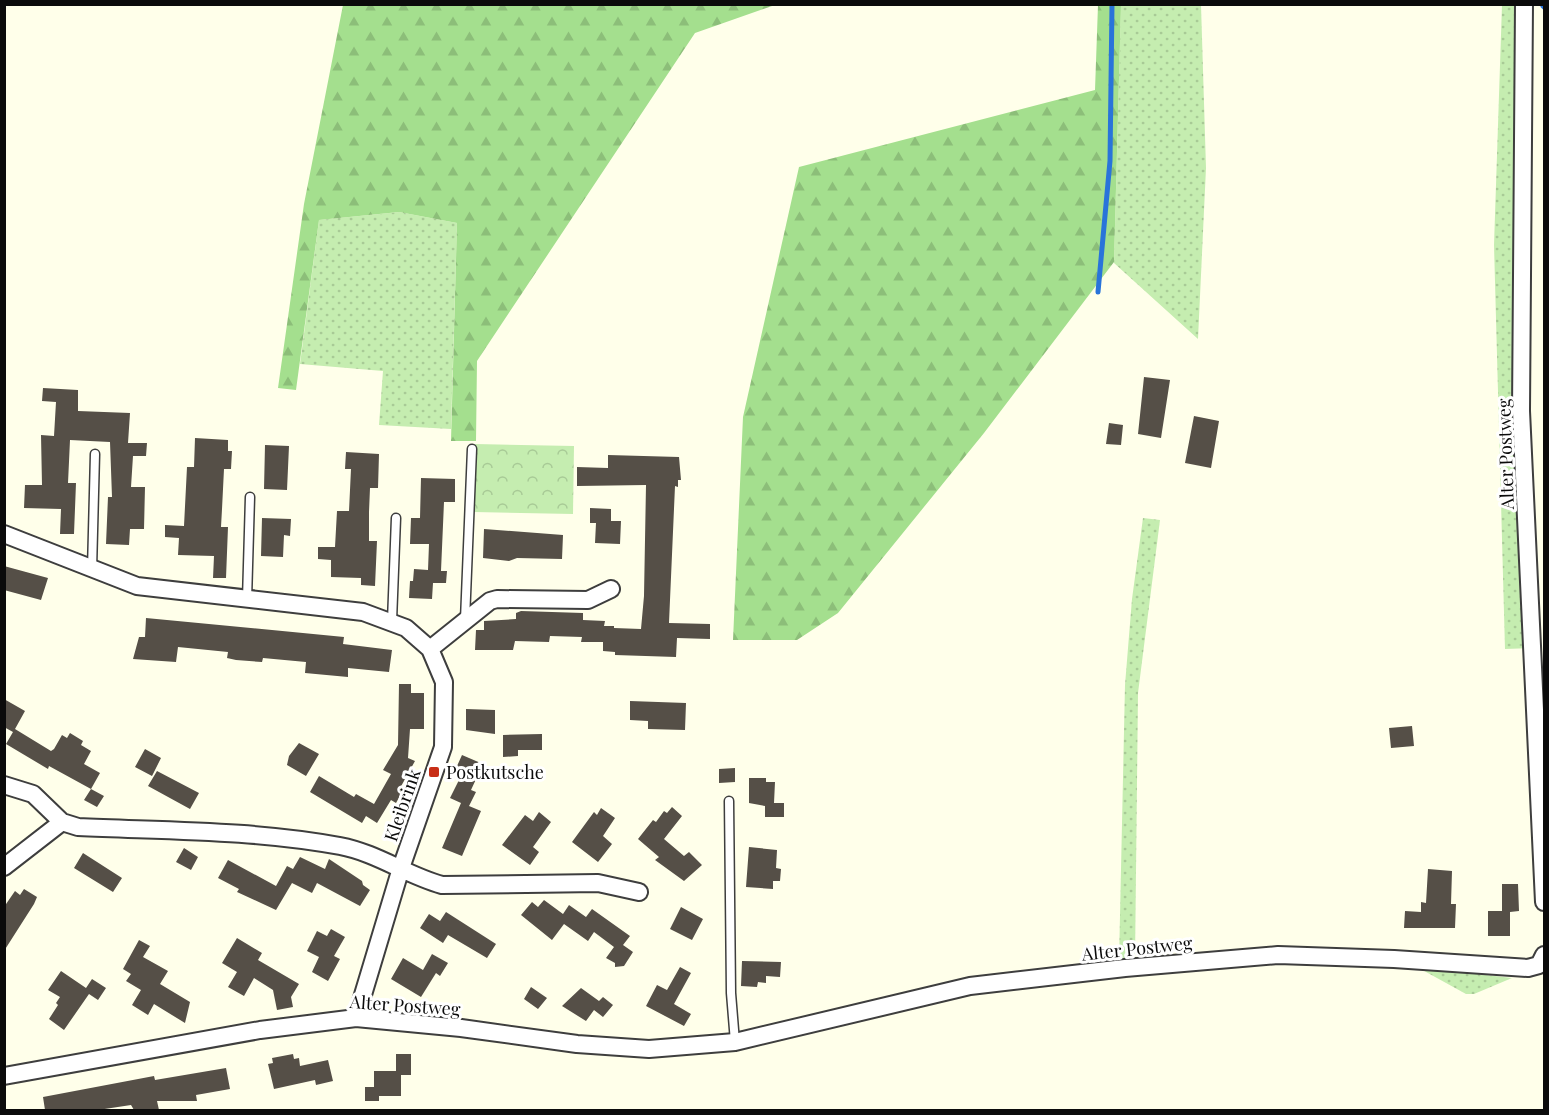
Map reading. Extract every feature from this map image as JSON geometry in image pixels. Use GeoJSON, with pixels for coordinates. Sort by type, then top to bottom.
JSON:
{"type":"FeatureCollection","features":[{"type":"Feature","properties":{"kind":"street","name":"Alter Postweg"},"geometry":{"type":"LineString","coordinates":[[1524,4],[1521,411],[1545,902]]}},
{"type":"Feature","properties":{"kind":"street","name":"Kleibrink"},"geometry":{"type":"LineString","coordinates":[[4,534],[137,586],[363,612],[392,621],[405,628],[430,649],[444,681],[443,747],[401,868],[356,1018]]}},
{"type":"Feature","properties":{"kind":"street"},"geometry":{"type":"LineString","coordinates":[[430,649],[497,599],[588,600],[611,588]]}},
{"type":"Feature","properties":{"kind":"street"},"geometry":{"type":"LineString","coordinates":[[4,785],[33,794],[62,822],[78,827],[251,835],[340,846],[378,857],[419,879],[442,885],[598,883],[639,892]]}},
{"type":"Feature","properties":{"kind":"street"},"geometry":{"type":"LineString","coordinates":[[4,867],[62,822]]}},
{"type":"Feature","properties":{"kind":"street","name":"Alter Postweg"},"geometry":{"type":"LineString","coordinates":[[4,1076],[260,1030],[356,1018],[649,1049],[735,1042],[970,986],[1125,968],[1278,955],[1394,959],[1528,968],[1539,964],[1545,955]]}},
{"type":"Feature","properties":{"kind":"lane"},"geometry":{"type":"LineString","coordinates":[[465,621],[472,449]]}},
{"type":"Feature","properties":{"kind":"lane"},"geometry":{"type":"LineString","coordinates":[[92,570],[95,454]]}},
{"type":"Feature","properties":{"kind":"lane"},"geometry":{"type":"LineString","coordinates":[[248,600],[250,497]]}},
{"type":"Feature","properties":{"kind":"lane"},"geometry":{"type":"LineString","coordinates":[[392,621],[396,518]]}},
{"type":"Feature","properties":{"kind":"lane"},"geometry":{"type":"LineString","coordinates":[[729,801],[731,993],[735,1042]]}},
{"type":"Feature","properties":{"kind":"green space"},"geometry":{"type":"Polygon","coordinates":[[[1518,4],[1531,648],[1505,649],[1494,245],[1502,5],[1518,4]]]}},
{"type":"Feature","properties":{"kind":"green space"},"geometry":{"type":"Polygon","coordinates":[[[343,5],[775,5],[695,33],[477,361],[476,441],[451,441],[457,223],[399,212],[319,220],[296,390],[278,388],[304,204],[343,5]]]}},
{"type":"Feature","properties":{"kind":"green space"},"geometry":{"type":"Polygon","coordinates":[[[1098,5],[1121,5],[1114,262],[984,433],[838,613],[797,640],[733,640],[743,417],[799,167],[1095,90],[1098,5]]]}},
{"type":"Feature","properties":{"kind":"green space"},"geometry":{"type":"Polygon","coordinates":[[[1121,5],[1201,5],[1206,168],[1198,339],[1114,263],[1121,5]]]}},
{"type":"Feature","properties":{"kind":"green space"},"geometry":{"type":"Polygon","coordinates":[[[399,212],[457,223],[451,429],[379,425],[383,371],[300,364],[319,220],[399,212]]]}},
{"type":"Feature","properties":{"kind":"green space"},"geometry":{"type":"Polygon","coordinates":[[[475,444],[574,446],[573,514],[474,512],[475,444]]]}},
{"type":"Feature","properties":{"kind":"green space"},"geometry":{"type":"Polygon","coordinates":[[[1143,518],[1160,520],[1138,693],[1135,961],[1119,962],[1125,685],[1132,599],[1143,518]]]}},
{"type":"Feature","properties":{"kind":"green space"},"geometry":{"type":"Polygon","coordinates":[[[1417,967],[1512,978],[1474,994],[1466,994],[1417,967]]]}},
{"type":"Feature","properties":{"kind":"building"},"geometry":{"type":"Polygon","coordinates":[[[1144,377],[1170,380],[1161,438],[1138,434],[1144,377]]]}},
{"type":"Feature","properties":{"kind":"building"},"geometry":{"type":"Polygon","coordinates":[[[43,388],[78,390],[78,411],[130,413],[128,443],[147,443],[146,456],[133,456],[131,487],[145,487],[144,529],[130,529],[129,545],[106,544],[108,497],[112,497],[110,442],[70,440],[68,483],[76,483],[74,534],[60,534],[61,509],[24,508],[25,485],[42,485],[41,435],[54,436],[56,402],[42,401],[43,388]]]}},
{"type":"Feature","properties":{"kind":"building"},"geometry":{"type":"Polygon","coordinates":[[[1194,416],[1219,421],[1211,468],[1185,463],[1194,416]]]}},
{"type":"Feature","properties":{"kind":"building"},"geometry":{"type":"Polygon","coordinates":[[[1109,423],[1123,425],[1121,445],[1106,444],[1109,423]]]}},
{"type":"Feature","properties":{"kind":"building"},"geometry":{"type":"Polygon","coordinates":[[[195,438],[228,440],[228,451],[232,451],[231,469],[224,469],[221,527],[228,527],[226,578],[213,578],[214,556],[178,555],[179,538],[165,537],[165,525],[184,526],[187,467],[194,467],[195,438]]]}},
{"type":"Feature","properties":{"kind":"building"},"geometry":{"type":"Polygon","coordinates":[[[265,445],[289,446],[287,490],[264,489],[265,445]]]}},
{"type":"Feature","properties":{"kind":"building"},"geometry":{"type":"Polygon","coordinates":[[[346,452],[379,454],[378,488],[370,488],[369,512],[369,541],[377,541],[375,586],[361,585],[361,578],[331,577],[331,560],[318,559],[318,547],[335,547],[337,511],[349,511],[351,469],[345,469],[346,452]]]}},
{"type":"Feature","properties":{"kind":"building"},"geometry":{"type":"Polygon","coordinates":[[[608,455],[679,457],[681,480],[678,480],[678,487],[675,486],[669,623],[710,624],[710,639],[677,638],[676,657],[615,655],[615,652],[603,651],[603,642],[581,642],[582,637],[550,636],[549,642],[515,641],[513,650],[475,650],[476,630],[484,630],[484,621],[516,619],[516,613],[521,611],[583,613],[583,620],[605,621],[604,626],[641,629],[644,596],[646,485],[577,486],[577,467],[608,468],[608,455]]]}},
{"type":"Feature","properties":{"kind":"building"},"geometry":{"type":"Polygon","coordinates":[[[421,478],[455,479],[455,502],[444,502],[441,571],[447,571],[446,583],[433,583],[432,599],[409,598],[410,581],[413,581],[414,569],[428,570],[429,544],[410,544],[411,518],[420,518],[421,478]]]}},
{"type":"Feature","properties":{"kind":"building"},"geometry":{"type":"Polygon","coordinates":[[[590,508],[611,509],[611,521],[621,521],[620,544],[595,543],[596,523],[590,523],[590,508]]]}},
{"type":"Feature","properties":{"kind":"building"},"geometry":{"type":"Polygon","coordinates":[[[262,518],[291,519],[290,536],[284,535],[283,557],[261,556],[262,518]]]}},
{"type":"Feature","properties":{"kind":"building"},"geometry":{"type":"Polygon","coordinates":[[[484,529],[563,535],[562,559],[517,558],[509,561],[483,558],[484,529]]]}},
{"type":"Feature","properties":{"kind":"building"},"geometry":{"type":"Polygon","coordinates":[[[4,566],[48,578],[41,600],[4,590],[4,566]]]}},
{"type":"Feature","properties":{"kind":"building"},"geometry":{"type":"Polygon","coordinates":[[[146,618],[344,637],[343,644],[392,650],[389,672],[348,668],[348,677],[305,673],[306,662],[263,658],[262,662],[236,660],[227,658],[228,652],[178,647],[176,662],[133,659],[139,637],[145,637],[146,618]]]}},
{"type":"Feature","properties":{"kind":"building"},"geometry":{"type":"Polygon","coordinates":[[[399,684],[411,684],[411,693],[424,693],[424,729],[410,729],[408,758],[415,761],[399,790],[402,792],[396,803],[391,800],[377,823],[366,816],[362,823],[310,792],[319,776],[354,797],[356,794],[374,804],[391,774],[383,770],[398,745],[399,684]]]}},
{"type":"Feature","properties":{"kind":"building"},"geometry":{"type":"Polygon","coordinates":[[[4,699],[25,711],[15,729],[51,751],[62,735],[67,738],[70,733],[83,741],[81,745],[91,751],[84,764],[100,773],[91,789],[49,766],[48,769],[6,744],[13,732],[4,727],[4,699]]]}},
{"type":"Feature","properties":{"kind":"building"},"geometry":{"type":"Polygon","coordinates":[[[630,701],[686,703],[685,730],[648,729],[648,721],[630,720],[630,701]]]}},
{"type":"Feature","properties":{"kind":"building"},"geometry":{"type":"Polygon","coordinates":[[[466,709],[495,710],[495,734],[466,730],[466,709]]]}},
{"type":"Feature","properties":{"kind":"building"},"geometry":{"type":"Polygon","coordinates":[[[1412,726],[1414,746],[1391,748],[1389,728],[1412,726]]]}},
{"type":"Feature","properties":{"kind":"building"},"geometry":{"type":"Polygon","coordinates":[[[542,734],[542,750],[518,750],[518,756],[503,757],[503,735],[542,734]]]}},
{"type":"Feature","properties":{"kind":"building"},"geometry":{"type":"Polygon","coordinates":[[[299,743],[319,754],[306,776],[287,765],[289,756],[299,743]]]}},
{"type":"Feature","properties":{"kind":"building"},"geometry":{"type":"Polygon","coordinates":[[[145,749],[161,758],[152,776],[135,767],[145,749]]]}},
{"type":"Feature","properties":{"kind":"building"},"geometry":{"type":"Polygon","coordinates":[[[462,755],[483,764],[471,790],[476,792],[469,806],[481,811],[462,856],[442,848],[461,803],[450,798],[460,778],[453,775],[462,755]]]}},
{"type":"Feature","properties":{"kind":"building"},"geometry":{"type":"Polygon","coordinates":[[[735,768],[735,782],[719,783],[719,769],[735,768]]]}},
{"type":"Feature","properties":{"kind":"building"},"geometry":{"type":"Polygon","coordinates":[[[157,771],[199,793],[190,809],[148,786],[157,771]]]}},
{"type":"Feature","properties":{"kind":"building"},"geometry":{"type":"Polygon","coordinates":[[[749,778],[766,778],[766,782],[775,782],[774,803],[784,803],[784,817],[765,817],[765,806],[749,803],[749,778]]]}},
{"type":"Feature","properties":{"kind":"building"},"geometry":{"type":"Polygon","coordinates":[[[91,789],[104,796],[97,807],[84,800],[91,789]]]}},
{"type":"Feature","properties":{"kind":"building"},"geometry":{"type":"Polygon","coordinates":[[[672,807],[682,816],[664,839],[684,856],[689,852],[702,865],[684,881],[655,860],[659,857],[638,839],[653,820],[656,822],[664,811],[667,813],[672,807]]]}},
{"type":"Feature","properties":{"kind":"building"},"geometry":{"type":"Polygon","coordinates":[[[601,808],[615,818],[603,836],[612,844],[598,862],[572,842],[594,812],[597,815],[601,808]]]}},
{"type":"Feature","properties":{"kind":"building"},"geometry":{"type":"Polygon","coordinates":[[[539,812],[551,822],[533,847],[539,852],[530,865],[502,845],[525,815],[533,821],[539,812]]]}},
{"type":"Feature","properties":{"kind":"building"},"geometry":{"type":"Polygon","coordinates":[[[749,847],[777,850],[776,868],[781,869],[780,881],[773,881],[773,889],[746,887],[749,847]]]}},
{"type":"Feature","properties":{"kind":"building"},"geometry":{"type":"Polygon","coordinates":[[[184,848],[198,857],[191,870],[176,862],[184,848]]]}},
{"type":"Feature","properties":{"kind":"building"},"geometry":{"type":"Polygon","coordinates":[[[83,853],[122,878],[113,892],[74,868],[83,853]]]}},
{"type":"Feature","properties":{"kind":"building"},"geometry":{"type":"Polygon","coordinates":[[[300,857],[325,869],[329,859],[362,881],[363,885],[370,890],[360,906],[317,883],[312,893],[292,883],[276,910],[237,892],[239,889],[218,878],[228,860],[276,886],[287,866],[293,869],[300,857]]]}},
{"type":"Feature","properties":{"kind":"building"},"geometry":{"type":"Polygon","coordinates":[[[1428,869],[1452,871],[1451,904],[1456,904],[1455,928],[1404,928],[1405,911],[1421,912],[1421,902],[1426,903],[1428,869]]]}},
{"type":"Feature","properties":{"kind":"building"},"geometry":{"type":"Polygon","coordinates":[[[1502,884],[1518,884],[1519,911],[1510,912],[1510,936],[1488,936],[1488,911],[1502,911],[1502,884]]]}},
{"type":"Feature","properties":{"kind":"building"},"geometry":{"type":"Polygon","coordinates":[[[24,889],[37,897],[4,951],[4,907],[15,891],[20,895],[24,889]]]}},
{"type":"Feature","properties":{"kind":"building"},"geometry":{"type":"Polygon","coordinates":[[[544,900],[563,914],[569,905],[586,917],[592,909],[630,936],[623,945],[633,952],[624,966],[615,967],[615,963],[606,958],[614,947],[594,932],[588,941],[564,924],[552,940],[521,915],[532,902],[538,907],[544,900]]]}},
{"type":"Feature","properties":{"kind":"building"},"geometry":{"type":"Polygon","coordinates":[[[681,907],[703,919],[692,940],[670,929],[681,907]]]}},
{"type":"Feature","properties":{"kind":"building"},"geometry":{"type":"Polygon","coordinates":[[[446,912],[496,944],[487,958],[448,935],[443,943],[420,928],[429,914],[440,921],[446,912]]]}},
{"type":"Feature","properties":{"kind":"building"},"geometry":{"type":"Polygon","coordinates":[[[331,929],[345,937],[334,956],[340,959],[328,981],[312,972],[319,957],[307,951],[317,931],[327,936],[331,929]]]}},
{"type":"Feature","properties":{"kind":"building"},"geometry":{"type":"Polygon","coordinates":[[[237,938],[262,953],[258,960],[299,984],[291,997],[293,1007],[277,1010],[273,990],[254,978],[244,996],[228,987],[237,972],[222,963],[237,938]]]}},
{"type":"Feature","properties":{"kind":"building"},"geometry":{"type":"Polygon","coordinates":[[[139,940],[150,946],[143,957],[168,971],[160,984],[190,1002],[185,1023],[154,1004],[148,1015],[132,1005],[141,990],[126,981],[131,974],[123,969],[139,940]]]}},
{"type":"Feature","properties":{"kind":"building"},"geometry":{"type":"Polygon","coordinates":[[[432,954],[448,963],[440,976],[436,973],[421,997],[391,979],[403,958],[423,970],[432,954]]]}},
{"type":"Feature","properties":{"kind":"building"},"geometry":{"type":"Polygon","coordinates":[[[742,961],[781,962],[780,977],[766,976],[766,983],[758,982],[757,987],[741,986],[742,961]]]}},
{"type":"Feature","properties":{"kind":"building"},"geometry":{"type":"Polygon","coordinates":[[[680,967],[691,973],[674,1004],[691,1014],[684,1026],[646,1006],[657,985],[667,990],[680,967]]]}},
{"type":"Feature","properties":{"kind":"building"},"geometry":{"type":"Polygon","coordinates":[[[61,971],[86,988],[92,979],[106,988],[98,1000],[89,994],[64,1030],[49,1019],[60,997],[48,990],[61,971]]]}},
{"type":"Feature","properties":{"kind":"building"},"geometry":{"type":"Polygon","coordinates":[[[531,987],[547,998],[538,1009],[524,999],[531,987]]]}},
{"type":"Feature","properties":{"kind":"building"},"geometry":{"type":"Polygon","coordinates":[[[581,988],[599,1001],[603,997],[613,1005],[603,1017],[594,1010],[586,1021],[562,1006],[581,988]]]}},
{"type":"Feature","properties":{"kind":"building"},"geometry":{"type":"Polygon","coordinates":[[[293,1054],[294,1059],[299,1058],[300,1066],[328,1060],[333,1081],[316,1085],[315,1080],[274,1089],[268,1064],[273,1063],[272,1058],[293,1054]]]}},
{"type":"Feature","properties":{"kind":"building"},"geometry":{"type":"Polygon","coordinates":[[[396,1054],[411,1054],[411,1075],[401,1075],[401,1096],[379,1096],[379,1101],[365,1101],[365,1087],[374,1087],[374,1071],[396,1071],[396,1054]]]}},
{"type":"Feature","properties":{"kind":"building"},"geometry":{"type":"Polygon","coordinates":[[[226,1068],[230,1089],[196,1095],[197,1101],[157,1101],[159,1110],[134,1110],[131,1105],[98,1110],[45,1110],[43,1097],[154,1076],[155,1080],[226,1068]]]}},
{"type":"Feature","properties":{"kind":"waterway"},"geometry":{"type":"LineString","coordinates":[[1098,292],[1110,161],[1112,4]]}},
{"type":"Feature","properties":{"kind":"place","name":"Postkutsche"},"geometry":{"type":"Point","coordinates":[434,772]}}]}
